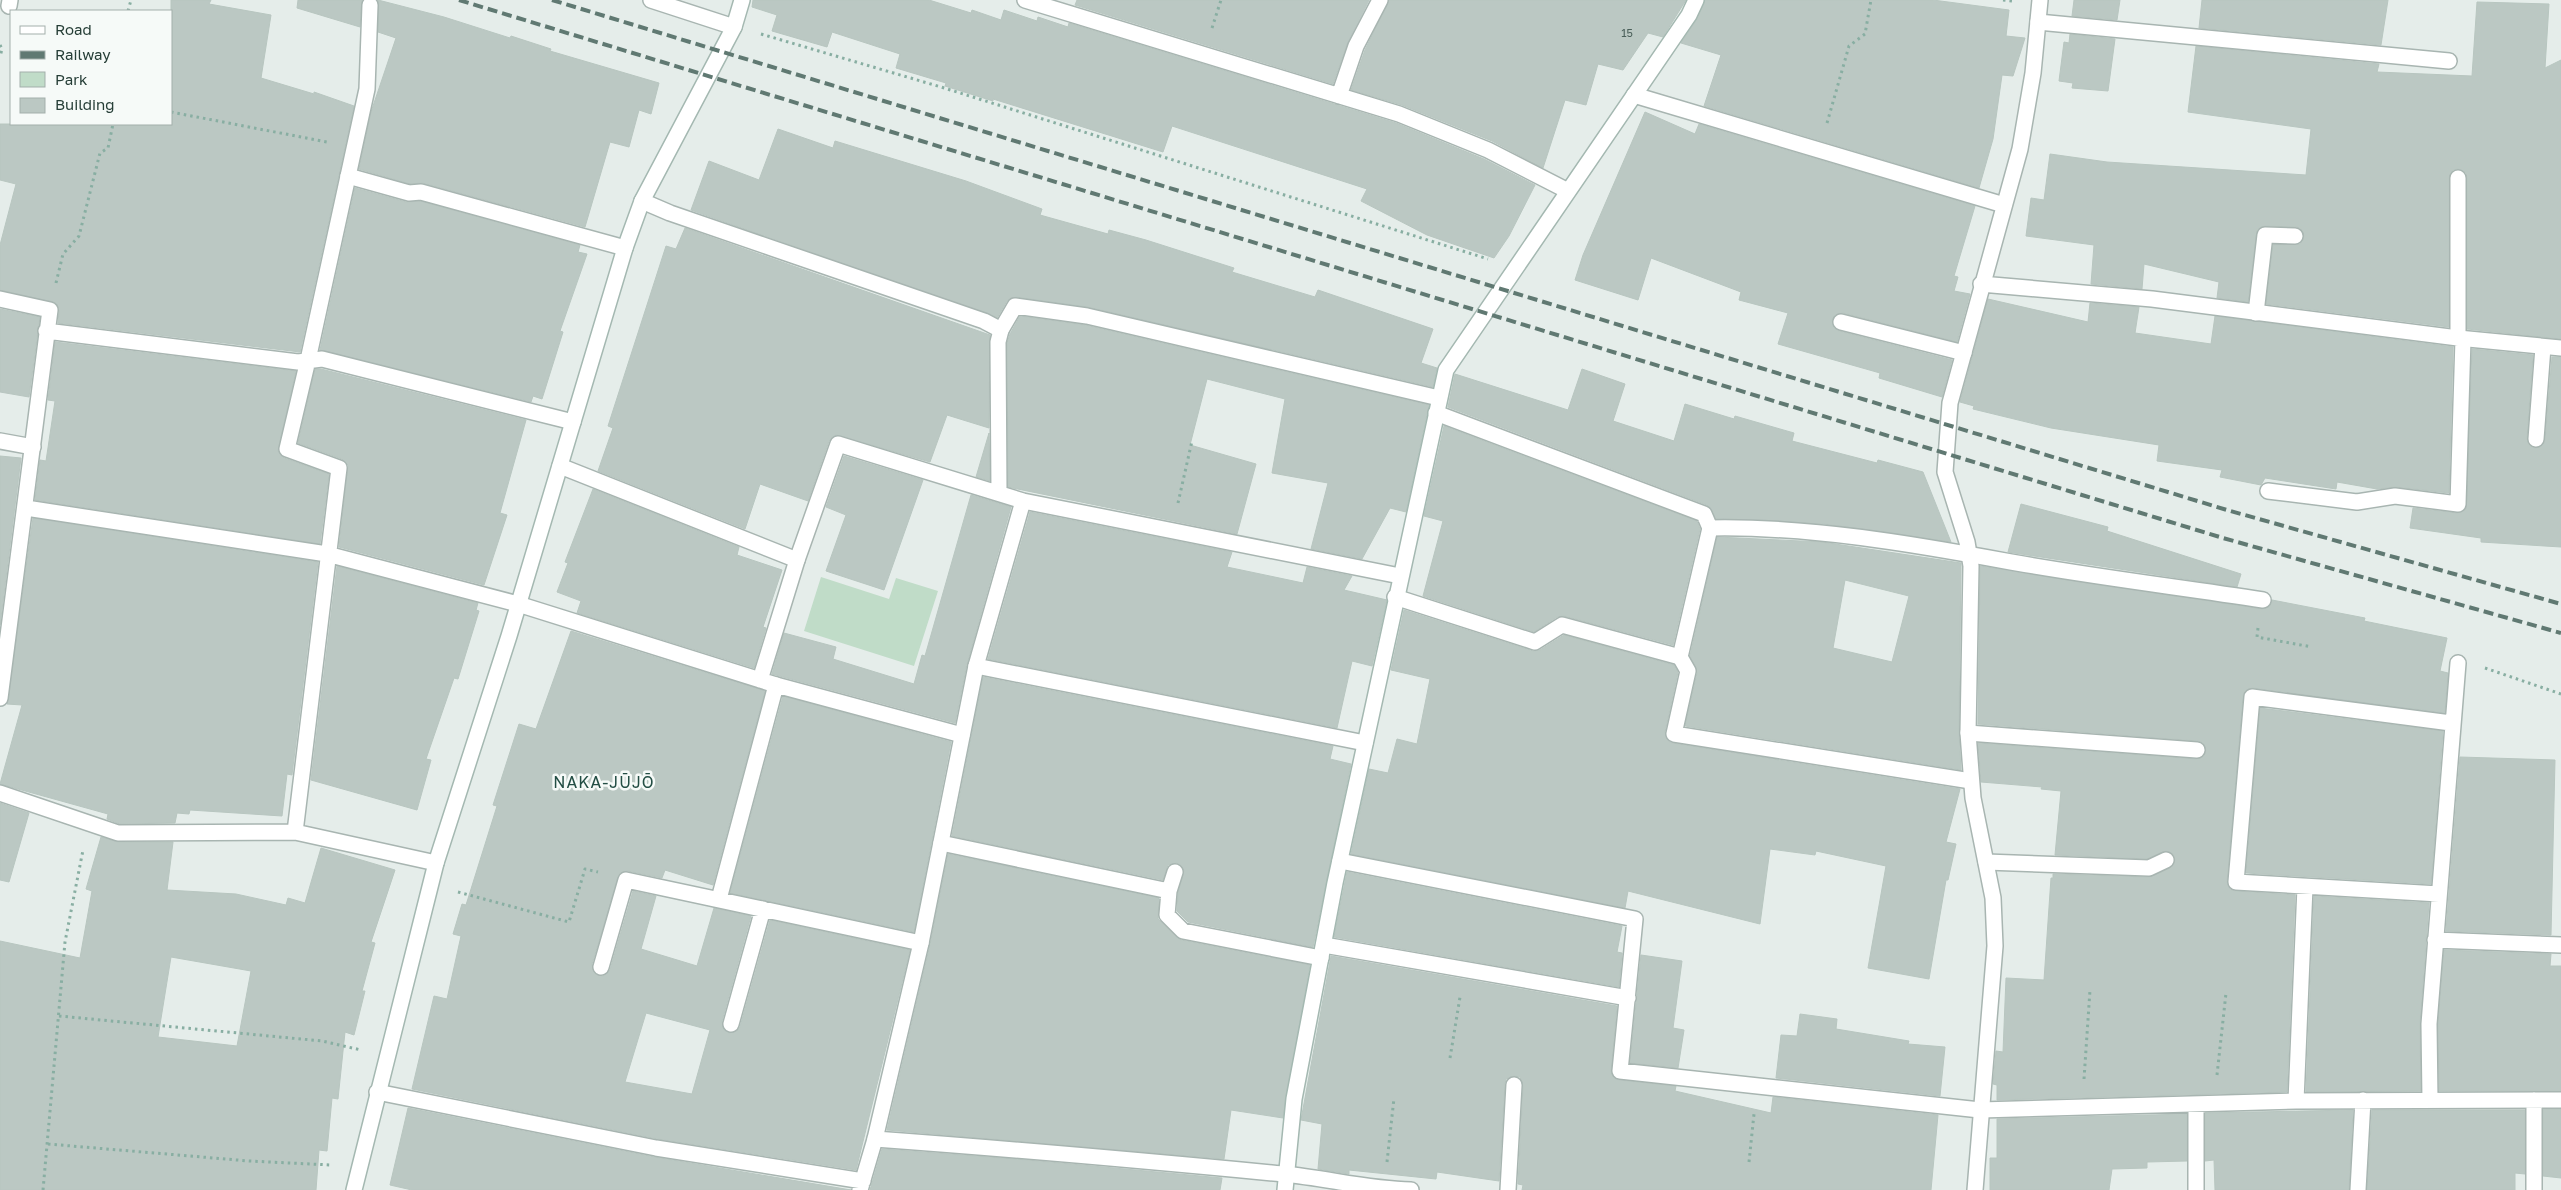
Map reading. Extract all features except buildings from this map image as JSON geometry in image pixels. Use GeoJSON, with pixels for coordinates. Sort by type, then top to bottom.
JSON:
{"type":"FeatureCollection","features":[{"type":"Feature","properties":{"kind":"street"},"geometry":{"type":"LineString","coordinates":[[652,0],[734,26]]}},
{"type":"Feature","properties":{"kind":"street"},"geometry":{"type":"LineString","coordinates":[[354,1190],[386,1055],[436,863],[518,604],[625,248],[642,201],[734,26],[742,0]]}},
{"type":"Feature","properties":{"kind":"street"},"geometry":{"type":"LineString","coordinates":[[1025,0],[1399,114],[1479,146],[1568,191]]}},
{"type":"Feature","properties":{"kind":"street"},"geometry":{"type":"LineString","coordinates":[[1339,96],[1356,46],[1380,0]]}},
{"type":"Feature","properties":{"kind":"street"},"geometry":{"type":"LineString","coordinates":[[1285,1190],[1294,1099],[1322,951],[1395,597],[1446,370],[1689,15],[1696,0]]}},
{"type":"Feature","properties":{"kind":"street"},"geometry":{"type":"LineString","coordinates":[[1975,1190],[1980,1110],[1996,946],[1993,898],[1971,781],[1968,733],[1970,553],[1945,472],[1950,403],[1981,284],[2020,149],[2033,73],[2040,0]]}},
{"type":"Feature","properties":{"kind":"street"},"geometry":{"type":"LineString","coordinates":[[295,832],[327,554],[339,468],[286,449],[308,360],[367,89],[370,5]]}},
{"type":"Feature","properties":{"kind":"street"},"geometry":{"type":"LineString","coordinates":[[2038,22],[2449,61]]}},
{"type":"Feature","properties":{"kind":"street"},"geometry":{"type":"LineString","coordinates":[[1634,95],[2004,205]]}},
{"type":"Feature","properties":{"kind":"street"},"geometry":{"type":"LineString","coordinates":[[348,176],[409,193],[422,192],[625,248]]}},
{"type":"Feature","properties":{"kind":"street"},"geometry":{"type":"LineString","coordinates":[[2268,491],[2357,502],[2395,496],[2458,504],[2461,339],[2458,178]]}},
{"type":"Feature","properties":{"kind":"street"},"geometry":{"type":"LineString","coordinates":[[642,201],[679,216],[984,320],[1001,330]]}},
{"type":"Feature","properties":{"kind":"street"},"geometry":{"type":"LineString","coordinates":[[2256,312],[2265,235],[2295,236]]}},
{"type":"Feature","properties":{"kind":"street"},"geometry":{"type":"LineString","coordinates":[[1981,284],[2152,299],[2461,339],[2561,348]]}},
{"type":"Feature","properties":{"kind":"street"},"geometry":{"type":"LineString","coordinates":[[0,298],[50,310],[26,508],[0,698]]}},
{"type":"Feature","properties":{"kind":"street"},"geometry":{"type":"LineString","coordinates":[[999,492],[998,342],[1001,330],[1015,306],[1087,316],[1437,406],[1704,514],[1710,528],[1680,657],[1688,671],[1674,734],[1971,781]]}},
{"type":"Feature","properties":{"kind":"street"},"geometry":{"type":"LineString","coordinates":[[1841,322],[1964,353]]}},
{"type":"Feature","properties":{"kind":"street"},"geometry":{"type":"LineString","coordinates":[[46,331],[298,362],[322,358],[573,422]]}},
{"type":"Feature","properties":{"kind":"street"},"geometry":{"type":"LineString","coordinates":[[2536,439],[2543,347]]}},
{"type":"Feature","properties":{"kind":"street"},"geometry":{"type":"LineString","coordinates":[[0,441],[33,446]]}},
{"type":"Feature","properties":{"kind":"street"},"geometry":{"type":"LineString","coordinates":[[760,680],[798,560],[838,444],[999,492],[1023,501],[1400,576]]}},
{"type":"Feature","properties":{"kind":"street"},"geometry":{"type":"LineString","coordinates":[[560,466],[798,560]]}},
{"type":"Feature","properties":{"kind":"street"},"geometry":{"type":"LineString","coordinates":[[378,1092],[656,1148],[862,1185],[875,1139],[921,943],[976,666],[1023,501]]}},
{"type":"Feature","properties":{"kind":"street"},"geometry":{"type":"LineString","coordinates":[[26,508],[327,554],[518,604],[776,685],[962,735]]}},
{"type":"Feature","properties":{"kind":"street"},"geometry":{"type":"LineString","coordinates":[[1710,528],[1744,527],[1835,535],[1970,553],[2263,600]]}},
{"type":"Feature","properties":{"kind":"street"},"geometry":{"type":"LineString","coordinates":[[1395,597],[1535,642],[1562,625],[1680,657]]}},
{"type":"Feature","properties":{"kind":"street"},"geometry":{"type":"LineString","coordinates":[[2430,1100],[2429,1024],[2451,723],[2458,663]]}},
{"type":"Feature","properties":{"kind":"street"},"geometry":{"type":"LineString","coordinates":[[976,666],[1365,743]]}},
{"type":"Feature","properties":{"kind":"street"},"geometry":{"type":"LineString","coordinates":[[719,899],[776,685]]}},
{"type":"Feature","properties":{"kind":"street"},"geometry":{"type":"LineString","coordinates":[[2439,894],[2236,882],[2252,696],[2451,723]]}},
{"type":"Feature","properties":{"kind":"street"},"geometry":{"type":"LineString","coordinates":[[1968,733],[2197,750]]}},
{"type":"Feature","properties":{"kind":"street"},"geometry":{"type":"LineString","coordinates":[[0,793],[118,833],[295,832],[436,863]]}},
{"type":"Feature","properties":{"kind":"street"},"geometry":{"type":"LineString","coordinates":[[941,843],[1169,891]]}},
{"type":"Feature","properties":{"kind":"street"},"geometry":{"type":"LineString","coordinates":[[1986,862],[2149,868],[2166,860]]}},
{"type":"Feature","properties":{"kind":"street"},"geometry":{"type":"LineString","coordinates":[[1340,861],[1636,919],[1620,1071],[1980,1110],[2296,1101],[2561,1100]]}},
{"type":"Feature","properties":{"kind":"street"},"geometry":{"type":"LineString","coordinates":[[1175,872],[1169,891],[1167,915],[1183,930],[1322,951],[1464,969],[1628,998]]}},
{"type":"Feature","properties":{"kind":"street"},"geometry":{"type":"LineString","coordinates":[[602,967],[626,880],[921,943]]}},
{"type":"Feature","properties":{"kind":"street"},"geometry":{"type":"LineString","coordinates":[[2296,1101],[2305,887]]}},
{"type":"Feature","properties":{"kind":"street"},"geometry":{"type":"LineString","coordinates":[[731,1024],[763,909]]}},
{"type":"Feature","properties":{"kind":"street"},"geometry":{"type":"LineString","coordinates":[[2435,940],[2561,945]]}},
{"type":"Feature","properties":{"kind":"street"},"geometry":{"type":"LineString","coordinates":[[1508,1190],[1514,1085]]}},
{"type":"Feature","properties":{"kind":"street"},"geometry":{"type":"LineString","coordinates":[[2358,1190],[2363,1100]]}},
{"type":"Feature","properties":{"kind":"street"},"geometry":{"type":"LineString","coordinates":[[2534,1100],[2534,1190]]}},
{"type":"Feature","properties":{"kind":"street"},"geometry":{"type":"LineString","coordinates":[[2196,1104],[2196,1190]]}},
{"type":"Feature","properties":{"kind":"street"},"geometry":{"type":"LineString","coordinates":[[875,1139],[1128,1158],[1170,1164],[1286,1174],[1384,1190],[1411,1190]]}},
{"type":"Feature","properties":{"kind":"path"},"geometry":{"type":"LineString","coordinates":[[1819,150],[1849,46],[1865,34],[1871,0]]}},
{"type":"Feature","properties":{"kind":"path"},"geometry":{"type":"LineString","coordinates":[[734,26],[941,86],[1516,268]]}},
{"type":"Feature","properties":{"kind":"path"},"geometry":{"type":"LineString","coordinates":[[0,45],[2,49],[0,57]]}},
{"type":"Feature","properties":{"kind":"path"},"geometry":{"type":"LineString","coordinates":[[172,112],[354,147]]}},
{"type":"Feature","properties":{"kind":"path"},"geometry":{"type":"LineString","coordinates":[[50,310],[62,254],[79,236],[100,153],[108,148],[113,125]]}},
{"type":"Feature","properties":{"kind":"path"},"geometry":{"type":"LineString","coordinates":[[1172,530],[1192,441]]}},
{"type":"Feature","properties":{"kind":"path"},"geometry":{"type":"LineString","coordinates":[[2263,600],[2257,637],[2312,648]]}},
{"type":"Feature","properties":{"kind":"path"},"geometry":{"type":"LineString","coordinates":[[2458,663],[2474,664],[2561,694]]}},
{"type":"Feature","properties":{"kind":"path"},"geometry":{"type":"LineString","coordinates":[[43,1190],[65,942],[88,824]]}},
{"type":"Feature","properties":{"kind":"path"},"geometry":{"type":"LineString","coordinates":[[455,891],[568,922],[585,869],[626,880]]}},
{"type":"Feature","properties":{"kind":"path"},"geometry":{"type":"LineString","coordinates":[[1450,1058],[1464,969]]}},
{"type":"Feature","properties":{"kind":"path"},"geometry":{"type":"LineString","coordinates":[[2082,1107],[2090,990]]}},
{"type":"Feature","properties":{"kind":"path"},"geometry":{"type":"LineString","coordinates":[[2214,1104],[2226,993]]}},
{"type":"Feature","properties":{"kind":"path"},"geometry":{"type":"LineString","coordinates":[[59,1016],[322,1041],[386,1055]]}},
{"type":"Feature","properties":{"kind":"path"},"geometry":{"type":"LineString","coordinates":[[1750,1162],[1757,1086]]}},
{"type":"Feature","properties":{"kind":"path"},"geometry":{"type":"LineString","coordinates":[[1384,1190],[1394,1098]]}},
{"type":"Feature","properties":{"kind":"path"},"geometry":{"type":"LineString","coordinates":[[48,1144],[359,1167]]}},
{"type":"Feature","properties":{"kind":"green space"},"geometry":{"type":"Polygon","coordinates":[[[821,577],[889,599],[896,578],[938,591],[914,666],[804,631],[821,577]]]}},
{"type":"Feature","properties":{"kind":"railway"},"geometry":{"type":"LineString","coordinates":[[459,0],[2223,538],[2561,633]]}},
{"type":"Feature","properties":{"kind":"railway"},"geometry":{"type":"LineString","coordinates":[[552,0],[2227,510],[2561,604]]}},
{"type":"Feature","properties":{"kind":"district","name":"NAKA-JŪJŌ"},"geometry":{"type":"Point","coordinates":[604,782]}}]}
